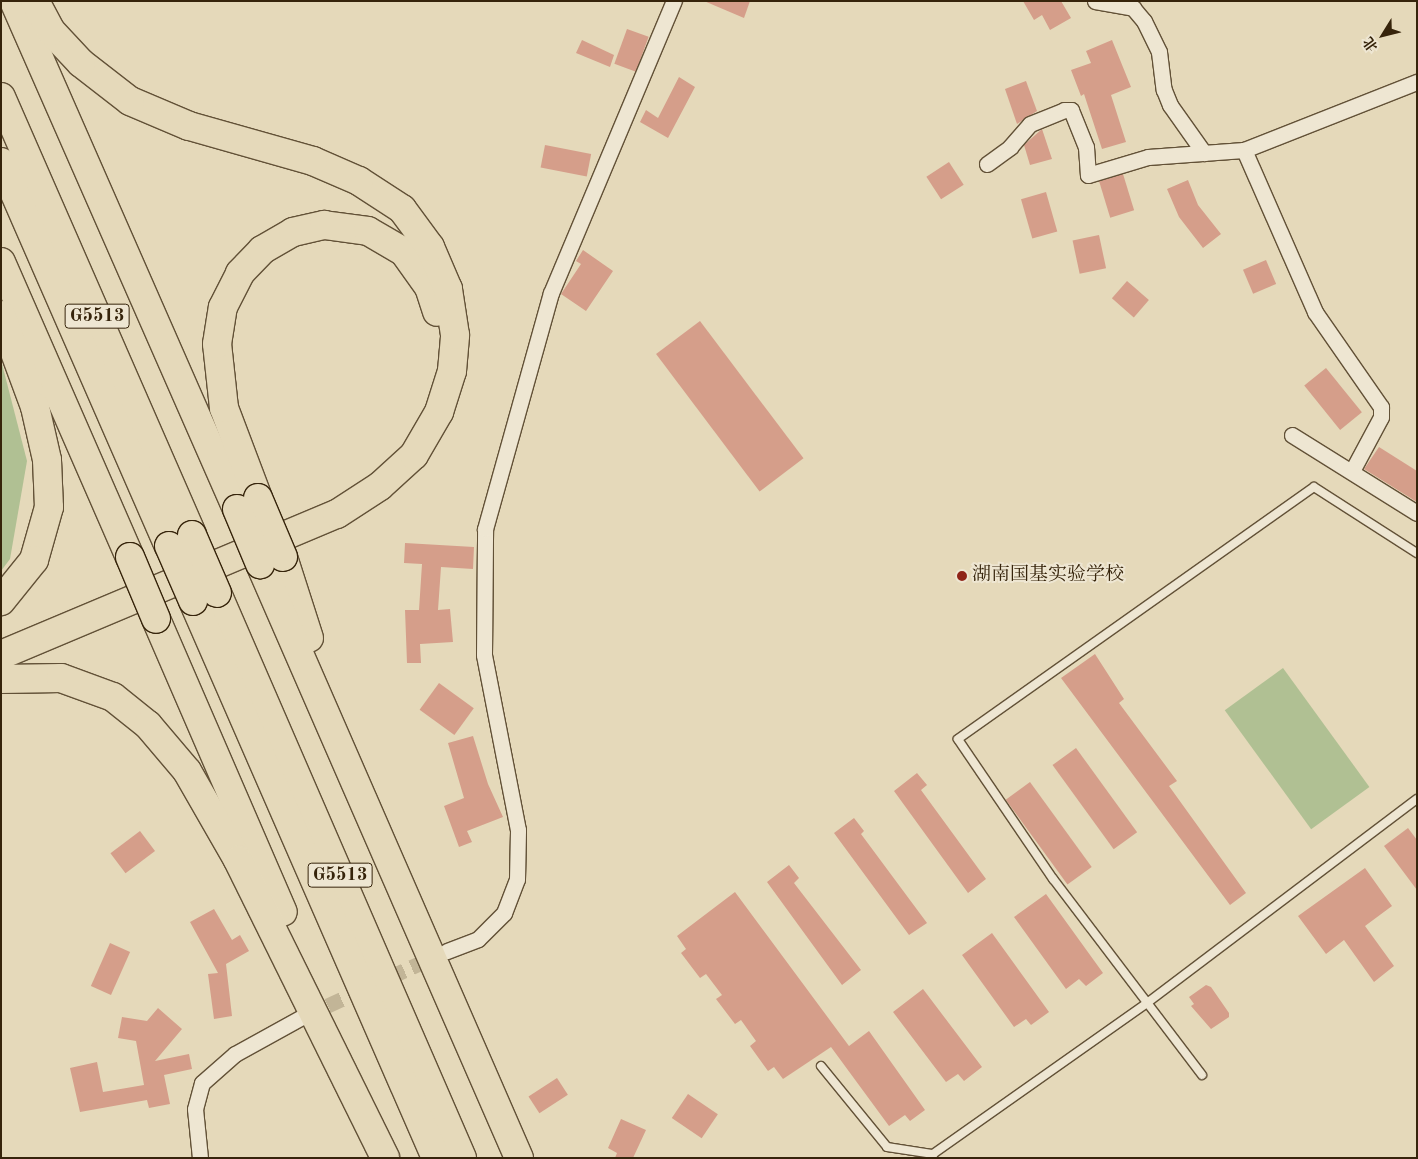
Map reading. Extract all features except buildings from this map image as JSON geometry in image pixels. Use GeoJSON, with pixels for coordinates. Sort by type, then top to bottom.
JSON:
{"type":"FeatureCollection","features":[{"type":"Feature","properties":{"kind":"highway"},"geometry":{"type":"LineString","coordinates":[[27,6],[272,560],[359,792],[519,1158]]}},
{"type":"Feature","properties":{"kind":"highway"},"geometry":{"type":"LineString","coordinates":[[1,655],[337,514],[380,486],[414,454],[439,412],[452,371],[455,335],[448,289],[430,247],[402,209],[359,181],[314,161],[189,126],[130,101],[81,63],[27,6]]}},
{"type":"Feature","properties":{"kind":"highway","name":"G5513"},"geometry":{"type":"LineString","coordinates":[[1,97],[180,541]]}},
{"type":"Feature","properties":{"kind":"highway","name":"G5513"},"geometry":{"type":"LineString","coordinates":[[1,162],[180,541],[462,1158]]}},
{"type":"Feature","properties":{"kind":"highway"},"geometry":{"type":"LineString","coordinates":[[1,636],[326,504],[372,474],[401,447],[427,408],[441,366],[442,328],[429,287],[404,252],[368,231],[324,225],[292,232],[262,250],[240,273],[223,307],[217,344],[224,408],[248,504]]}},
{"type":"Feature","properties":{"kind":"highway"},"geometry":{"type":"LineString","coordinates":[[1,262],[392,1158]]}},
{"type":"Feature","properties":{"kind":"highway"},"geometry":{"type":"LineString","coordinates":[[1,315],[35,408],[47,460],[49,507],[34,560],[1,601]]}},
{"type":"Feature","properties":{"kind":"highway","name":"G5513"},"geometry":{"type":"LineString","coordinates":[[205,597],[436,1158]]}},
{"type":"Feature","properties":{"kind":"highway"},"geometry":{"type":"LineString","coordinates":[[1,679],[61,678],[113,697],[148,725],[187,771],[238,860],[385,1158]]}},
{"type":"Feature","properties":{"kind":"street"},"geometry":{"type":"LineString","coordinates":[[447,951],[478,939],[504,913],[517,879],[518,830],[484,655],[485,529],[551,293],[674,1]]}},
{"type":"Feature","properties":{"kind":"street"},"geometry":{"type":"LineString","coordinates":[[1096,1],[1133,5],[1144,21],[1159,52],[1164,90],[1170,105],[1204,153]]}},
{"type":"Feature","properties":{"kind":"street"},"geometry":{"type":"LineString","coordinates":[[987,164],[1010,147],[1030,124],[1064,110],[1071,110],[1086,148],[1088,175],[1148,157],[1244,150],[1417,82]]}},
{"type":"Feature","properties":{"kind":"street"},"geometry":{"type":"LineString","coordinates":[[1244,150],[1315,312],[1382,407],[1381,417],[1352,471]]}},
{"type":"Feature","properties":{"kind":"street"},"geometry":{"type":"LineString","coordinates":[[1292,435],[1417,513]]}},
{"type":"Feature","properties":{"kind":"street"},"geometry":{"type":"LineString","coordinates":[[200,1158],[194,1109],[202,1083],[235,1054],[302,1017]]}},
{"type":"Feature","properties":{"kind":"lane"},"geometry":{"type":"LineString","coordinates":[[1202,1075],[1053,879],[958,739],[1314,487],[1417,553]]}},
{"type":"Feature","properties":{"kind":"lane"},"geometry":{"type":"LineString","coordinates":[[822,1066],[887,1147],[933,1154],[1148,1003],[1417,799]]}},
{"type":"Feature","properties":{"kind":"green space"},"geometry":{"type":"Polygon","coordinates":[[[1,360],[27,461],[10,559],[1,571],[1,360]]]}},
{"type":"Feature","properties":{"kind":"green space"},"geometry":{"type":"Polygon","coordinates":[[[1283,668],[1369,787],[1311,829],[1225,710],[1283,668]]]}},
{"type":"Feature","properties":{"kind":"tunnel"},"geometry":{"type":"LineString","coordinates":[[307,1015],[436,956]]}},
{"type":"Feature","properties":{"kind":"place","name":"湖南国基实验学校"},"geometry":{"type":"Point","coordinates":[962,576]}}]}
